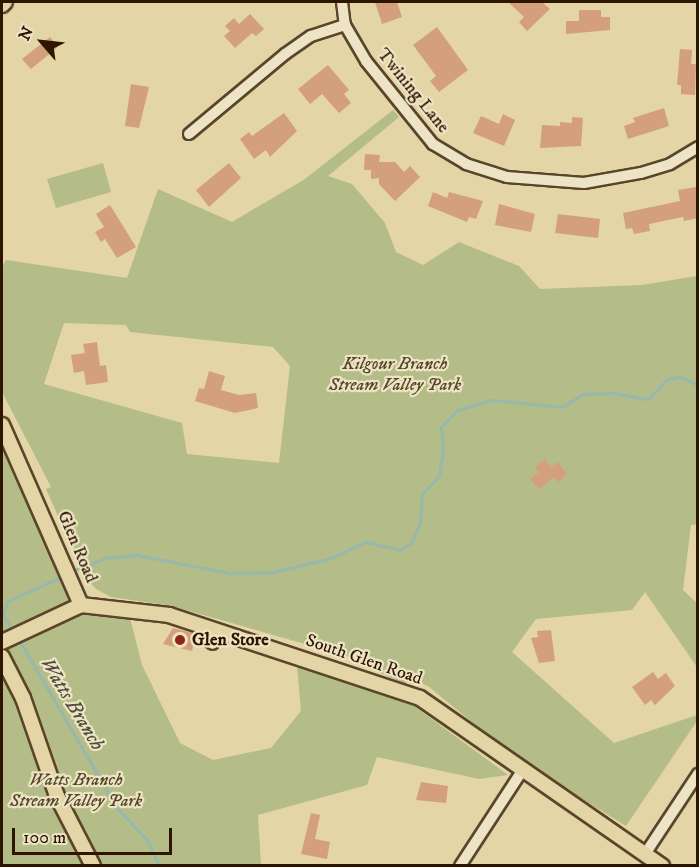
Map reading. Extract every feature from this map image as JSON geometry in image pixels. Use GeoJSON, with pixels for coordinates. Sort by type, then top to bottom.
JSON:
{"type":"FeatureCollection","features":[{"type":"Feature","properties":{"kind":"main road"},"geometry":{"type":"LineString","coordinates":[[2,5],[5,2]]}},
{"type":"Feature","properties":{"kind":"main road","name":"Glen Road"},"geometry":{"type":"LineString","coordinates":[[2,425],[81,605],[4,640]]}},
{"type":"Feature","properties":{"kind":"main road","name":"South Glen Road"},"geometry":{"type":"LineString","coordinates":[[81,605],[169,615],[420,698],[662,866]]}},
{"type":"Feature","properties":{"kind":"main road"},"geometry":{"type":"LineString","coordinates":[[2,657],[23,698],[57,796],[93,866]]}},
{"type":"Feature","properties":{"kind":"street","name":"Twining Lane"},"geometry":{"type":"LineString","coordinates":[[342,2],[345,25],[366,61],[433,144],[466,164],[507,177],[584,183],[641,173],[670,164],[698,147]]}},
{"type":"Feature","properties":{"kind":"street"},"geometry":{"type":"LineString","coordinates":[[189,134],[285,54],[311,36],[345,25]]}},
{"type":"Feature","properties":{"kind":"street"},"geometry":{"type":"LineString","coordinates":[[205,627],[204,637],[213,644]]}},
{"type":"Feature","properties":{"kind":"street"},"geometry":{"type":"LineString","coordinates":[[460,866],[522,771]]}},
{"type":"Feature","properties":{"kind":"street"},"geometry":{"type":"LineString","coordinates":[[645,854],[698,774]]}},
{"type":"Feature","properties":{"kind":"green space","name":"Kilgour Branch Stream Valley Park"},"geometry":{"type":"Polygon","coordinates":[[[393,110],[399,117],[328,176],[352,184],[385,223],[396,252],[423,265],[459,242],[519,266],[540,289],[642,285],[697,276],[698,524],[691,525],[683,590],[697,603],[697,667],[645,592],[632,610],[536,619],[512,652],[614,743],[697,715],[697,721],[626,826],[513,756],[428,686],[408,678],[406,684],[354,662],[354,658],[172,606],[111,597],[96,589],[85,577],[46,489],[51,487],[2,392],[2,267],[6,260],[127,278],[158,189],[232,222],[305,179],[393,110]],[[64,323],[44,384],[182,423],[187,454],[279,463],[290,366],[273,347],[130,332],[126,325],[64,323]]]}},
{"type":"Feature","properties":{"kind":"green space"},"geometry":{"type":"Polygon","coordinates":[[[103,163],[111,192],[56,208],[47,179],[103,163]]]}},
{"type":"Feature","properties":{"kind":"green space","name":"Watts Branch Stream Valley Park"},"geometry":{"type":"Polygon","coordinates":[[[2,425],[81,605],[128,610],[142,665],[180,743],[213,760],[271,748],[301,711],[297,666],[406,700],[508,775],[479,779],[377,757],[367,785],[258,815],[261,865],[2,865],[2,425]]]}},
{"type":"Feature","properties":{"kind":"building"},"geometry":{"type":"Polygon","coordinates":[[[375,2],[397,2],[402,17],[382,24],[375,2]]]}},
{"type":"Feature","properties":{"kind":"building"},"geometry":{"type":"Polygon","coordinates":[[[508,2],[542,2],[550,9],[527,31],[519,22],[524,17],[508,2]]]}},
{"type":"Feature","properties":{"kind":"building"},"geometry":{"type":"Polygon","coordinates":[[[579,10],[601,10],[601,17],[610,17],[610,30],[566,34],[566,21],[579,21],[579,10]]]}},
{"type":"Feature","properties":{"kind":"building"},"geometry":{"type":"Polygon","coordinates":[[[250,14],[264,29],[256,36],[252,33],[235,48],[224,36],[230,31],[225,26],[234,18],[239,24],[250,14]]]}},
{"type":"Feature","properties":{"kind":"building"},"geometry":{"type":"Polygon","coordinates":[[[437,27],[468,70],[439,92],[430,81],[436,76],[413,45],[437,27]]]}},
{"type":"Feature","properties":{"kind":"building"},"geometry":{"type":"Polygon","coordinates":[[[50,37],[58,47],[31,69],[22,59],[50,37]]]}},
{"type":"Feature","properties":{"kind":"building"},"geometry":{"type":"Polygon","coordinates":[[[680,49],[692,50],[691,64],[696,64],[695,95],[681,94],[681,85],[677,85],[680,49]]]}},
{"type":"Feature","properties":{"kind":"building"},"geometry":{"type":"Polygon","coordinates":[[[328,65],[349,90],[344,94],[351,103],[339,113],[322,94],[310,104],[298,89],[328,65]]]}},
{"type":"Feature","properties":{"kind":"building"},"geometry":{"type":"Polygon","coordinates":[[[131,84],[149,87],[139,128],[125,126],[131,84]]]}},
{"type":"Feature","properties":{"kind":"building"},"geometry":{"type":"Polygon","coordinates":[[[664,108],[669,126],[628,139],[624,126],[635,122],[633,118],[664,108]]]}},
{"type":"Feature","properties":{"kind":"building"},"geometry":{"type":"Polygon","coordinates":[[[284,113],[297,131],[270,157],[266,150],[254,159],[240,139],[249,132],[252,136],[284,113]]]}},
{"type":"Feature","properties":{"kind":"building"},"geometry":{"type":"Polygon","coordinates":[[[503,114],[515,120],[504,146],[473,133],[481,116],[499,124],[503,114]]]}},
{"type":"Feature","properties":{"kind":"building"},"geometry":{"type":"Polygon","coordinates":[[[572,117],[583,118],[581,146],[540,148],[542,125],[560,126],[560,122],[572,123],[572,117]]]}},
{"type":"Feature","properties":{"kind":"building"},"geometry":{"type":"Polygon","coordinates":[[[365,154],[380,155],[379,162],[395,162],[404,172],[410,166],[420,177],[395,201],[379,184],[379,178],[371,179],[371,170],[364,170],[365,154]]]}},
{"type":"Feature","properties":{"kind":"building"},"geometry":{"type":"Polygon","coordinates":[[[229,163],[241,178],[209,207],[196,190],[229,163]]]}},
{"type":"Feature","properties":{"kind":"building"},"geometry":{"type":"Polygon","coordinates":[[[696,187],[698,218],[684,221],[683,217],[649,224],[650,231],[634,234],[632,228],[626,229],[623,213],[680,201],[678,190],[696,187]]]}},
{"type":"Feature","properties":{"kind":"building"},"geometry":{"type":"Polygon","coordinates":[[[433,192],[447,198],[449,192],[483,201],[476,219],[469,217],[467,222],[428,206],[433,192]]]}},
{"type":"Feature","properties":{"kind":"building"},"geometry":{"type":"Polygon","coordinates":[[[499,204],[535,214],[531,232],[495,225],[499,204]]]}},
{"type":"Feature","properties":{"kind":"building"},"geometry":{"type":"Polygon","coordinates":[[[110,205],[136,247],[117,258],[105,239],[101,242],[95,232],[104,227],[96,214],[110,205]]]}},
{"type":"Feature","properties":{"kind":"building"},"geometry":{"type":"Polygon","coordinates":[[[558,214],[600,219],[598,238],[555,233],[558,214]]]}},
{"type":"Feature","properties":{"kind":"building"},"geometry":{"type":"Polygon","coordinates":[[[97,342],[100,366],[106,365],[108,382],[86,385],[84,371],[74,373],[71,355],[85,353],[83,344],[97,342]]]}},
{"type":"Feature","properties":{"kind":"building"},"geometry":{"type":"Polygon","coordinates":[[[209,371],[225,376],[221,390],[239,395],[256,393],[258,408],[235,413],[195,401],[199,388],[204,389],[209,371]]]}},
{"type":"Feature","properties":{"kind":"building"},"geometry":{"type":"Polygon","coordinates":[[[545,459],[551,467],[558,462],[567,474],[558,482],[554,477],[539,489],[530,479],[539,472],[535,467],[545,459]]]}},
{"type":"Feature","properties":{"kind":"building","name":"Glen Store"},"geometry":{"type":"Polygon","coordinates":[[[173,628],[196,634],[192,651],[163,644],[173,628]]]}},
{"type":"Feature","properties":{"kind":"building"},"geometry":{"type":"Polygon","coordinates":[[[551,630],[555,661],[539,663],[531,638],[538,637],[537,631],[551,630]]]}},
{"type":"Feature","properties":{"kind":"building"},"geometry":{"type":"Polygon","coordinates":[[[653,672],[658,679],[666,673],[675,686],[655,705],[651,700],[645,705],[632,687],[653,672]]]}},
{"type":"Feature","properties":{"kind":"building"},"geometry":{"type":"Polygon","coordinates":[[[421,782],[448,786],[446,803],[416,800],[421,782]]]}},
{"type":"Feature","properties":{"kind":"building"},"geometry":{"type":"Polygon","coordinates":[[[311,813],[320,815],[315,839],[330,842],[327,859],[301,854],[311,813]]]}},
{"type":"Feature","properties":{"kind":"waterway"},"geometry":{"type":"LineString","coordinates":[[77,569],[106,558],[137,555],[230,573],[274,572],[331,558],[366,542],[400,550],[411,543],[420,523],[422,494],[439,476],[443,447],[441,427],[457,410],[493,400],[562,407],[583,394],[613,393],[648,399],[667,379],[680,377],[698,385]]}},
{"type":"Feature","properties":{"kind":"waterway"},"geometry":{"type":"LineString","coordinates":[[2,615],[8,601],[61,577]]}},
{"type":"Feature","properties":{"kind":"waterway","name":"Watts Branch"},"geometry":{"type":"LineString","coordinates":[[2,614],[14,632]]}},
{"type":"Feature","properties":{"kind":"waterway","name":"Watts Branch"},"geometry":{"type":"LineString","coordinates":[[18,638],[117,808],[147,840],[159,866]]}},
{"type":"Feature","properties":{"kind":"place","name":"Glen Store"},"geometry":{"type":"Point","coordinates":[180,640]}}]}
